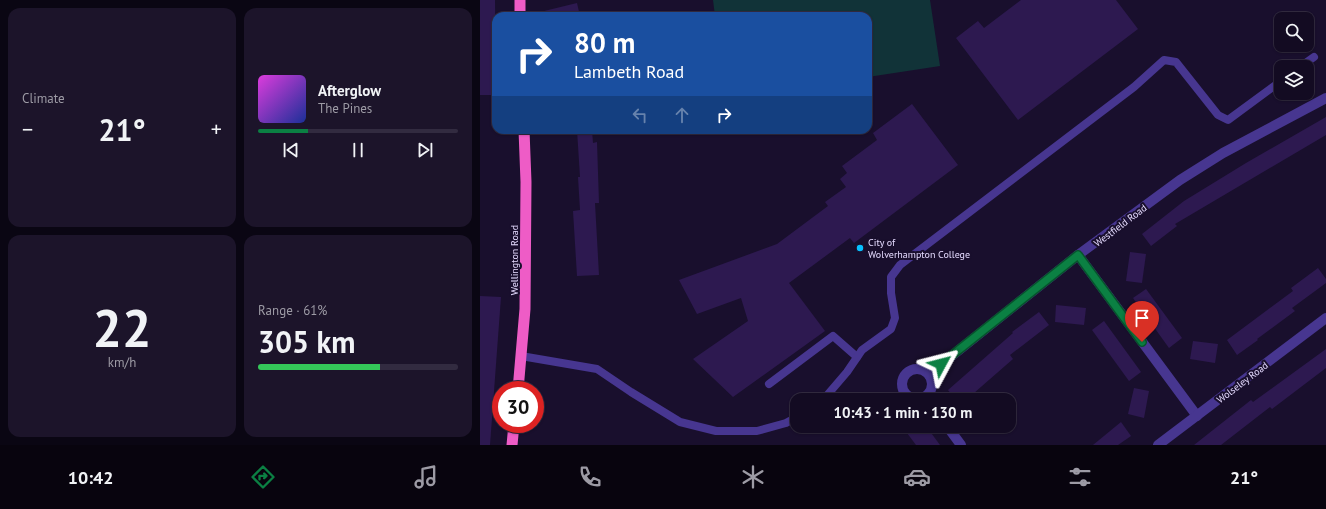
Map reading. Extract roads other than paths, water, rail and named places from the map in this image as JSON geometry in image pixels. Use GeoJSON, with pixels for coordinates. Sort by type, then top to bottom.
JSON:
{"type":"FeatureCollection","features":[{"type":"Feature","properties":{"kind":"highway"},"geometry":{"type":"LineString","coordinates":[[520,0],[520,12]]}},
{"type":"Feature","properties":{"kind":"highway","name":"Wellington Road"},"geometry":{"type":"LineString","coordinates":[[519,381],[525,309],[526,182],[524,134]]}},
{"type":"Feature","properties":{"kind":"highway"},"geometry":{"type":"LineString","coordinates":[[512,445],[513,433]]}},
{"type":"Feature","properties":{"kind":"street","name":"Westfield Road"},"geometry":{"type":"LineString","coordinates":[[929,374],[1078,255],[1186,176],[1223,153],[1326,98]]}},
{"type":"Feature","properties":{"kind":"street"},"geometry":{"type":"LineString","coordinates":[[1078,255],[1197,416]]}},
{"type":"Feature","properties":{"kind":"street","name":"Wolseley Road"},"geometry":{"type":"LineString","coordinates":[[1158,445],[1326,318]]}},
{"type":"Feature","properties":{"kind":"street"},"geometry":{"type":"LineString","coordinates":[[905,393],[903,391],[901,381],[906,372],[915,368],[920,368],[929,374],[931,378],[931,389],[929,393]]}},
{"type":"Feature","properties":{"kind":"street"},"geometry":{"type":"LineString","coordinates":[[952,433],[961,445]]}},
{"type":"Feature","properties":{"kind":"lane"},"geometry":{"type":"LineString","coordinates":[[1310,60],[1314,57]]}},
{"type":"Feature","properties":{"kind":"lane"},"geometry":{"type":"LineString","coordinates":[[829,393],[847,372],[862,350],[891,329],[895,318],[891,293],[891,277],[900,264],[1134,87],[1164,60],[1176,62],[1218,116],[1228,120],[1274,86]]}},
{"type":"Feature","properties":{"kind":"lane"},"geometry":{"type":"LineString","coordinates":[[769,384],[833,336],[857,357]]}},
{"type":"Feature","properties":{"kind":"lane"},"geometry":{"type":"LineString","coordinates":[[522,356],[597,369],[680,422],[716,431],[757,431],[790,421]]}},
{"type":"Feature","properties":{"kind":"place","name":"City of Wolverhampton College"},"geometry":{"type":"Point","coordinates":[860,248]}}]}
